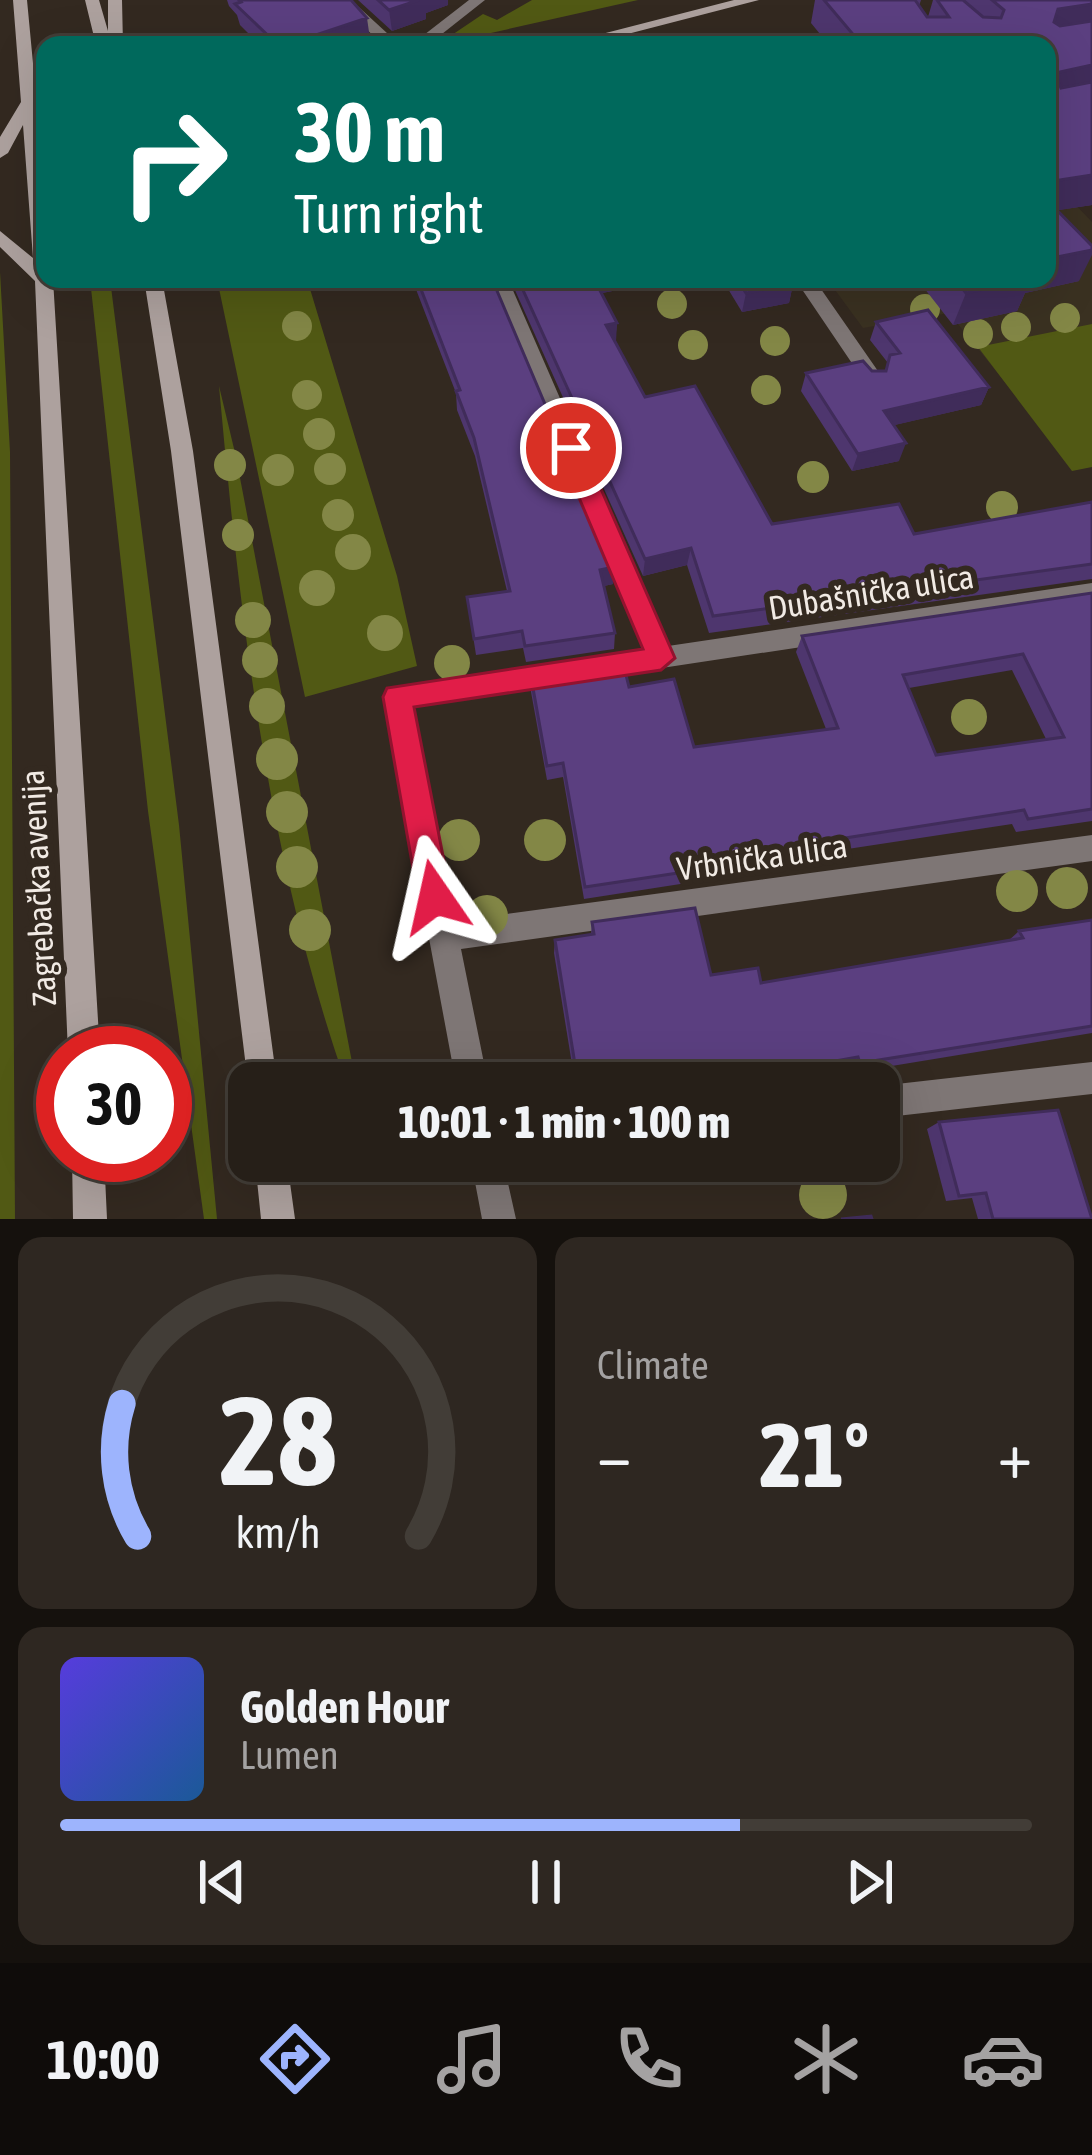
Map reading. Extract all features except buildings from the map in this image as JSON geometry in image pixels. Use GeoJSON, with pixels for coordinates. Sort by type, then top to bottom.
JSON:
{"type":"FeatureCollection","features":[{"type":"Feature","properties":{"kind":"main road"},"geometry":{"type":"LineString","coordinates":[[5,0],[22,43]]}},
{"type":"Feature","properties":{"kind":"main road","name":"Zagrebačka avenija"},"geometry":{"type":"LineString","coordinates":[[20,0],[36,199]]}},
{"type":"Feature","properties":{"kind":"main road"},"geometry":{"type":"LineString","coordinates":[[92,0],[102,36]]}},
{"type":"Feature","properties":{"kind":"main road"},"geometry":{"type":"LineString","coordinates":[[115,0],[115,36]]}},
{"type":"Feature","properties":{"kind":"main road"},"geometry":{"type":"LineString","coordinates":[[604,36],[752,0]]}},
{"type":"Feature","properties":{"kind":"main road"},"geometry":{"type":"LineString","coordinates":[[0,153],[26,98]]}},
{"type":"Feature","properties":{"kind":"main road"},"geometry":{"type":"LineString","coordinates":[[0,237],[36,271]]}},
{"type":"Feature","properties":{"kind":"main road","name":"Zagrebačka avenija"},"geometry":{"type":"LineString","coordinates":[[44,288],[84,1026]]}},
{"type":"Feature","properties":{"kind":"main road"},"geometry":{"type":"LineString","coordinates":[[155,288],[182,451],[259,1062]]}},
{"type":"Feature","properties":{"kind":"main road"},"geometry":{"type":"LineString","coordinates":[[89,1182],[90,1219]]}},
{"type":"Feature","properties":{"kind":"main road"},"geometry":{"type":"LineString","coordinates":[[274,1182],[278,1219]]}},
{"type":"Feature","properties":{"kind":"street"},"geometry":{"type":"LineString","coordinates":[[343,0],[382,36]]}},
{"type":"Feature","properties":{"kind":"street"},"geometry":{"type":"LineString","coordinates":[[431,36],[478,0]]}},
{"type":"Feature","properties":{"kind":"street"},"geometry":{"type":"LineString","coordinates":[[503,288],[661,658]]}},
{"type":"Feature","properties":{"kind":"street"},"geometry":{"type":"LineString","coordinates":[[810,288],[873,379]]}},
{"type":"Feature","properties":{"kind":"street","name":"Dubašnička ulica"},"geometry":{"type":"LineString","coordinates":[[442,937],[397,697],[1092,593]]}},
{"type":"Feature","properties":{"kind":"street","name":"Vrbnička ulica"},"geometry":{"type":"LineString","coordinates":[[442,937],[1092,848]]}},
{"type":"Feature","properties":{"kind":"street"},"geometry":{"type":"LineString","coordinates":[[442,937],[468,1062]]}},
{"type":"Feature","properties":{"kind":"street"},"geometry":{"type":"LineString","coordinates":[[900,1100],[1092,1078]]}},
{"type":"Feature","properties":{"kind":"street"},"geometry":{"type":"LineString","coordinates":[[492,1182],[500,1219]]}},
{"type":"Feature","properties":{"kind":"shaded area"},"geometry":{"type":"Polygon","coordinates":[[[1056,184],[1092,222],[1092,463],[1073,466],[949,313],[863,328],[834,288],[1056,288],[1056,184]]]}},
{"type":"Feature","properties":{"kind":"green space"},"geometry":{"type":"Polygon","coordinates":[[[532,0],[638,0],[477,36],[450,36],[483,14],[497,20],[532,0]]]}},
{"type":"Feature","properties":{"kind":"green space"},"geometry":{"type":"Polygon","coordinates":[[[0,272],[10,452],[15,1219],[0,1219],[0,272]]]}},
{"type":"Feature","properties":{"kind":"green space"},"geometry":{"type":"Polygon","coordinates":[[[91,288],[111,288],[179,825],[217,1219],[204,1219],[192,1132],[192,1026],[178,1026],[148,811],[91,288]]]}},
{"type":"Feature","properties":{"kind":"green space"},"geometry":{"type":"Polygon","coordinates":[[[219,288],[310,288],[397,576],[417,666],[305,697],[219,288]]]}},
{"type":"Feature","properties":{"kind":"green space"},"geometry":{"type":"Polygon","coordinates":[[[1092,324],[1092,467],[1072,471],[978,347],[1092,324]]]}},
{"type":"Feature","properties":{"kind":"green space"},"geometry":{"type":"Polygon","coordinates":[[[219,386],[352,1062],[339,1062],[296,913],[261,739],[219,386]]]}},
{"type":"Feature","properties":{"kind":"route"},"geometry":{"type":"LineString","coordinates":[[435,897],[397,697],[661,658],[571,448]]}}]}
